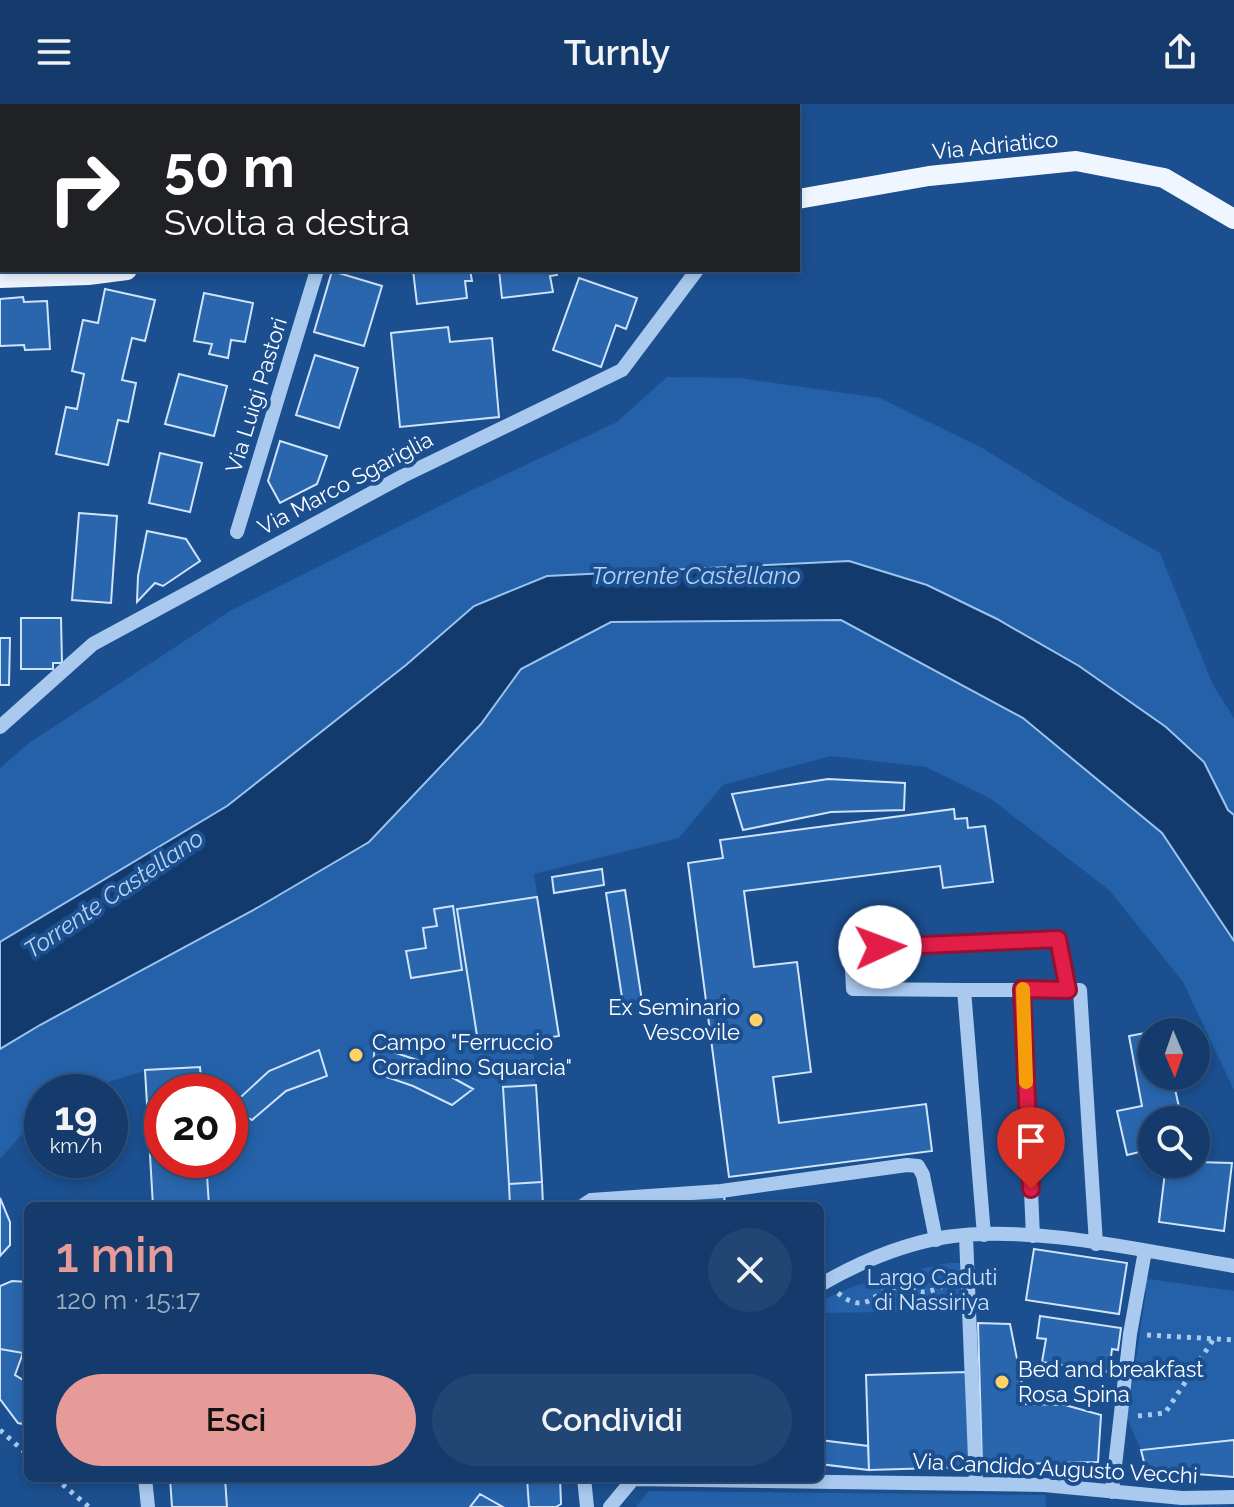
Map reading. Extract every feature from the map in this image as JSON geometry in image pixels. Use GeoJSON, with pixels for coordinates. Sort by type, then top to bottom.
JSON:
{"type":"FeatureCollection","features":[{"type":"Feature","properties":{"kind":"main road","name":"Via Adriatico"},"geometry":{"type":"LineString","coordinates":[[800,199],[929,176],[1076,161],[1164,178],[1234,219]]}},
{"type":"Feature","properties":{"kind":"main road"},"geometry":{"type":"LineString","coordinates":[[0,278],[111,272]]}},
{"type":"Feature","properties":{"kind":"street","name":"Via Luigi Pastori"},"geometry":{"type":"LineString","coordinates":[[237,532],[316,272]]}},
{"type":"Feature","properties":{"kind":"street","name":"Via Marco Sgariglia"},"geometry":{"type":"LineString","coordinates":[[0,727],[93,644],[403,476],[622,370],[696,272]]}},
{"type":"Feature","properties":{"kind":"street"},"geometry":{"type":"LineString","coordinates":[[1068,990],[1058,939],[851,948],[853,989],[1022,989],[1068,990],[1080,990],[1096,1244]]}},
{"type":"Feature","properties":{"kind":"street"},"geometry":{"type":"LineString","coordinates":[[1022,989],[1033,1236]]}},
{"type":"Feature","properties":{"kind":"street"},"geometry":{"type":"LineString","coordinates":[[964,990],[984,1235]]}},
{"type":"Feature","properties":{"kind":"street"},"geometry":{"type":"LineString","coordinates":[[588,1202],[721,1191],[918,1166],[941,1239]]}},
{"type":"Feature","properties":{"kind":"street"},"geometry":{"type":"LineString","coordinates":[[824,1282],[893,1251],[941,1239],[984,1235],[1033,1236],[1234,1266]]}},
{"type":"Feature","properties":{"kind":"street"},"geometry":{"type":"LineString","coordinates":[[966,1236],[976,1483]]}},
{"type":"Feature","properties":{"kind":"street"},"geometry":{"type":"LineString","coordinates":[[1112,1492],[1130,1334],[1145,1251]]}},
{"type":"Feature","properties":{"kind":"street","name":"Via Candido Augusto Vecchi"},"geometry":{"type":"LineString","coordinates":[[824,1481],[1044,1485],[1182,1502],[1234,1497]]}},
{"type":"Feature","properties":{"kind":"street"},"geometry":{"type":"LineString","coordinates":[[145,1482],[148,1507]]}},
{"type":"Feature","properties":{"kind":"street"},"geometry":{"type":"LineString","coordinates":[[584,1482],[587,1507]]}},
{"type":"Feature","properties":{"kind":"street"},"geometry":{"type":"LineString","coordinates":[[610,1507],[630,1482]]}},
{"type":"Feature","properties":{"kind":"path"},"geometry":{"type":"LineString","coordinates":[[824,1282],[845,1299],[859,1303],[873,1301],[892,1287],[905,1287],[916,1293],[929,1292],[941,1287],[946,1274],[941,1239]]}},
{"type":"Feature","properties":{"kind":"path"},"geometry":{"type":"LineString","coordinates":[[1139,1335],[1234,1340]]}},
{"type":"Feature","properties":{"kind":"path"},"geometry":{"type":"LineString","coordinates":[[1127,1418],[1165,1413],[1213,1340]]}},
{"type":"Feature","properties":{"kind":"path"},"geometry":{"type":"LineString","coordinates":[[0,1430],[24,1451]]}},
{"type":"Feature","properties":{"kind":"path"},"geometry":{"type":"LineString","coordinates":[[60,1482],[89,1507]]}},
{"type":"Feature","properties":{"kind":"green space"},"geometry":{"type":"Polygon","coordinates":[[[667,377],[739,378],[880,398],[984,449],[1160,553],[1213,685],[1234,718],[1234,815],[1166,727],[1079,666],[997,619],[927,585],[849,561],[474,606],[406,665],[227,806],[0,942],[0,768],[29,743],[230,611],[470,491],[617,422],[667,377]]]}},
{"type":"Feature","properties":{"kind":"green space"},"geometry":{"type":"Polygon","coordinates":[[[841,620],[1023,718],[1162,833],[1234,941],[1234,1090],[1210,1039],[1210,1018],[1200,1018],[1183,982],[1109,890],[991,799],[926,767],[831,756],[723,785],[679,838],[534,874],[559,1036],[533,1040],[543,1202],[153,1202],[151,1178],[248,1178],[248,1074],[144,1074],[144,1071],[128,1076],[24,1074],[24,1132],[0,1159],[0,1049],[257,908],[481,724],[521,669],[610,622],[841,620]]]}},
{"type":"Feature","properties":{"kind":"green space","name":"Largo Caduti di Nassiriya"},"geometry":{"type":"Polygon","coordinates":[[[960,1263],[961,1311],[824,1313],[824,1300],[882,1278],[960,1263]]]}},
{"type":"Feature","properties":{"kind":"green space"},"geometry":{"type":"Polygon","coordinates":[[[1141,1278],[1234,1291],[1234,1440],[1141,1450],[1127,1418],[1146,1292],[1141,1278]]]}},
{"type":"Feature","properties":{"kind":"green space"},"geometry":{"type":"Polygon","coordinates":[[[170,1482],[560,1482],[561,1504],[556,1507],[172,1507],[170,1482]]]}},
{"type":"Feature","properties":{"kind":"green space"},"geometry":{"type":"Polygon","coordinates":[[[649,1491],[1045,1495],[1046,1507],[636,1507],[649,1491]]]}},
{"type":"Feature","properties":{"kind":"water","name":"Torrente Castellano"},"geometry":{"type":"Polygon","coordinates":[[[849,561],[927,585],[997,619],[1079,666],[1166,727],[1204,762],[1228,810],[1234,815],[1234,941],[1162,833],[1023,718],[841,620],[611,622],[521,669],[481,724],[369,842],[257,908],[0,1049],[0,942],[227,806],[406,665],[474,606],[547,576],[849,561]]]}},
{"type":"Feature","properties":{"kind":"building"},"geometry":{"type":"Polygon","coordinates":[[[332,272],[382,286],[364,346],[314,332],[332,272]]]}},
{"type":"Feature","properties":{"kind":"building"},"geometry":{"type":"Polygon","coordinates":[[[413,272],[470,272],[472,281],[465,281],[467,298],[417,304],[413,272]]]}},
{"type":"Feature","properties":{"kind":"building"},"geometry":{"type":"Polygon","coordinates":[[[499,272],[556,272],[557,275],[550,276],[553,292],[502,298],[499,272]]]}},
{"type":"Feature","properties":{"kind":"building"},"geometry":{"type":"Polygon","coordinates":[[[579,278],[637,298],[626,329],[616,325],[601,367],[553,350],[579,278]]]}},
{"type":"Feature","properties":{"kind":"building"},"geometry":{"type":"Polygon","coordinates":[[[105,289],[155,300],[145,341],[132,338],[122,380],[136,383],[128,422],[118,420],[108,465],[56,454],[66,407],[77,409],[84,374],[72,371],[83,320],[98,323],[105,289]]]}},
{"type":"Feature","properties":{"kind":"building"},"geometry":{"type":"Polygon","coordinates":[[[204,293],[253,303],[245,342],[231,340],[228,358],[209,354],[212,344],[194,341],[204,293]]]}},
{"type":"Feature","properties":{"kind":"building"},"geometry":{"type":"Polygon","coordinates":[[[23,297],[24,302],[47,301],[50,349],[25,350],[24,345],[0,346],[0,299],[23,297]]]}},
{"type":"Feature","properties":{"kind":"building"},"geometry":{"type":"Polygon","coordinates":[[[448,327],[450,342],[492,338],[499,417],[400,427],[391,333],[448,327]]]}},
{"type":"Feature","properties":{"kind":"building"},"geometry":{"type":"Polygon","coordinates":[[[315,355],[358,368],[339,428],[296,415],[315,355]]]}},
{"type":"Feature","properties":{"kind":"building"},"geometry":{"type":"Polygon","coordinates":[[[179,374],[227,386],[214,436],[165,424],[179,374]]]}},
{"type":"Feature","properties":{"kind":"building"},"geometry":{"type":"Polygon","coordinates":[[[280,441],[327,456],[317,484],[280,503],[268,481],[280,441]]]}},
{"type":"Feature","properties":{"kind":"building"},"geometry":{"type":"Polygon","coordinates":[[[160,453],[202,463],[190,512],[149,503],[160,453]]]}},
{"type":"Feature","properties":{"kind":"building"},"geometry":{"type":"Polygon","coordinates":[[[79,513],[117,516],[111,603],[72,600],[79,513]]]}},
{"type":"Feature","properties":{"kind":"building"},"geometry":{"type":"Polygon","coordinates":[[[147,531],[186,539],[200,561],[163,586],[155,583],[137,602],[138,576],[147,531]]]}},
{"type":"Feature","properties":{"kind":"building"},"geometry":{"type":"Polygon","coordinates":[[[21,618],[61,618],[62,663],[53,663],[53,669],[21,669],[21,618]]]}},
{"type":"Feature","properties":{"kind":"building"},"geometry":{"type":"Polygon","coordinates":[[[0,638],[10,638],[9,685],[0,685],[0,638]]]}},
{"type":"Feature","properties":{"kind":"building"},"geometry":{"type":"Polygon","coordinates":[[[828,779],[905,783],[904,810],[831,812],[743,830],[732,794],[828,779]]]}},
{"type":"Feature","properties":{"kind":"building","name":"Ex Seminario Vescovile"},"geometry":{"type":"Polygon","coordinates":[[[954,809],[955,819],[967,818],[968,828],[985,826],[993,882],[943,888],[940,866],[744,891],[754,967],[797,962],[811,1072],[773,1077],[779,1123],[926,1104],[932,1151],[729,1177],[688,863],[723,858],[720,840],[954,809]]]}},
{"type":"Feature","properties":{"kind":"building"},"geometry":{"type":"Polygon","coordinates":[[[602,869],[604,885],[554,893],[552,877],[602,869]]]}},
{"type":"Feature","properties":{"kind":"building"},"geometry":{"type":"Polygon","coordinates":[[[625,890],[642,1001],[623,1004],[606,893],[625,890]]]}},
{"type":"Feature","properties":{"kind":"building"},"geometry":{"type":"Polygon","coordinates":[[[537,897],[559,1036],[479,1048],[457,909],[537,897]]]}},
{"type":"Feature","properties":{"kind":"building"},"geometry":{"type":"Polygon","coordinates":[[[453,906],[462,970],[411,978],[406,951],[426,948],[423,928],[437,926],[434,909],[453,906]]]}},
{"type":"Feature","properties":{"kind":"building"},"geometry":{"type":"Polygon","coordinates":[[[1138,1034],[1138,1084],[1129,1036],[1138,1034]]]}},
{"type":"Feature","properties":{"kind":"building"},"geometry":{"type":"Polygon","coordinates":[[[375,1046],[426,1063],[473,1089],[452,1105],[413,1086],[372,1072],[375,1046]]]}},
{"type":"Feature","properties":{"kind":"building"},"geometry":{"type":"Polygon","coordinates":[[[319,1050],[327,1076],[286,1091],[252,1120],[248,1118],[248,1090],[269,1071],[319,1050]]]}},
{"type":"Feature","properties":{"kind":"building"},"geometry":{"type":"Polygon","coordinates":[[[200,1067],[201,1074],[145,1074],[145,1070],[200,1067]]]}},
{"type":"Feature","properties":{"kind":"building"},"geometry":{"type":"Polygon","coordinates":[[[536,1085],[542,1182],[509,1184],[503,1087],[536,1085]]]}},
{"type":"Feature","properties":{"kind":"building"},"geometry":{"type":"Polygon","coordinates":[[[1139,1090],[1175,1090],[1179,1106],[1142,1106],[1139,1090]]]}},
{"type":"Feature","properties":{"kind":"building"},"geometry":{"type":"Polygon","coordinates":[[[1138,1107],[1138,1152],[1127,1155],[1117,1111],[1138,1107]]]}},
{"type":"Feature","properties":{"kind":"building"},"geometry":{"type":"Polygon","coordinates":[[[1210,1162],[1232,1163],[1224,1231],[1159,1222],[1164,1178],[1210,1178],[1210,1162]]]}},
{"type":"Feature","properties":{"kind":"building"},"geometry":{"type":"Polygon","coordinates":[[[151,1178],[207,1178],[209,1202],[153,1202],[151,1178]]]}},
{"type":"Feature","properties":{"kind":"building"},"geometry":{"type":"Polygon","coordinates":[[[542,1182],[543,1202],[510,1202],[509,1184],[542,1182]]]}},
{"type":"Feature","properties":{"kind":"building"},"geometry":{"type":"Polygon","coordinates":[[[724,1194],[725,1202],[663,1202],[724,1194]]]}},
{"type":"Feature","properties":{"kind":"building"},"geometry":{"type":"Polygon","coordinates":[[[0,1198],[10,1222],[10,1245],[0,1256],[0,1198]]]}},
{"type":"Feature","properties":{"kind":"building"},"geometry":{"type":"Polygon","coordinates":[[[1034,1249],[1127,1263],[1119,1314],[1026,1300],[1034,1249]]]}},
{"type":"Feature","properties":{"kind":"building"},"geometry":{"type":"Polygon","coordinates":[[[12,1281],[24,1282],[23,1353],[0,1349],[0,1286],[12,1281]]]}},
{"type":"Feature","properties":{"kind":"building"},"geometry":{"type":"Polygon","coordinates":[[[1040,1316],[1121,1328],[1118,1350],[1112,1349],[1109,1372],[1042,1362],[1046,1339],[1037,1338],[1040,1316]]]}},
{"type":"Feature","properties":{"kind":"building"},"geometry":{"type":"Polygon","coordinates":[[[978,1323],[1010,1324],[1026,1404],[1065,1405],[1101,1415],[1098,1462],[982,1465],[978,1323]]]}},
{"type":"Feature","properties":{"kind":"building"},"geometry":{"type":"Polygon","coordinates":[[[0,1349],[23,1353],[15,1375],[24,1381],[24,1424],[18,1423],[0,1399],[0,1349]]]}},
{"type":"Feature","properties":{"kind":"building"},"geometry":{"type":"Polygon","coordinates":[[[967,1372],[970,1467],[869,1470],[866,1375],[967,1372]]]}},
{"type":"Feature","properties":{"kind":"building"},"geometry":{"type":"Polygon","coordinates":[[[824,1440],[868,1446],[869,1470],[824,1464],[824,1440]]]}},
{"type":"Feature","properties":{"kind":"building"},"geometry":{"type":"Polygon","coordinates":[[[1234,1440],[1234,1477],[1146,1470],[1141,1450],[1234,1440]]]}},
{"type":"Feature","properties":{"kind":"building"},"geometry":{"type":"Polygon","coordinates":[[[170,1482],[225,1482],[227,1507],[172,1507],[170,1482]]]}},
{"type":"Feature","properties":{"kind":"building"},"geometry":{"type":"Polygon","coordinates":[[[527,1482],[560,1482],[561,1504],[556,1507],[529,1507],[527,1482]]]}},
{"type":"Feature","properties":{"kind":"building"},"geometry":{"type":"Polygon","coordinates":[[[480,1494],[503,1507],[470,1507],[480,1494]]]}},
{"type":"Feature","properties":{"kind":"slow traffic"},"geometry":{"type":"LineString","coordinates":[[1023,989],[1026,1082]]}},
{"type":"Feature","properties":{"kind":"place","name":"Ex Seminario Vescovile"},"geometry":{"type":"Point","coordinates":[756,1020]}},
{"type":"Feature","properties":{"kind":"place","name":"Campo \"Ferruccio Corradino Squarcia\""},"geometry":{"type":"Point","coordinates":[356,1055]}},
{"type":"Feature","properties":{"kind":"place","name":"Bed and breakfast Rosa Spina"},"geometry":{"type":"Point","coordinates":[1002,1382]}},
{"type":"Feature","properties":{"kind":"route"},"geometry":{"type":"LineString","coordinates":[[880,947],[1058,939],[1068,990],[1022,989],[1031,1189]]}}]}
